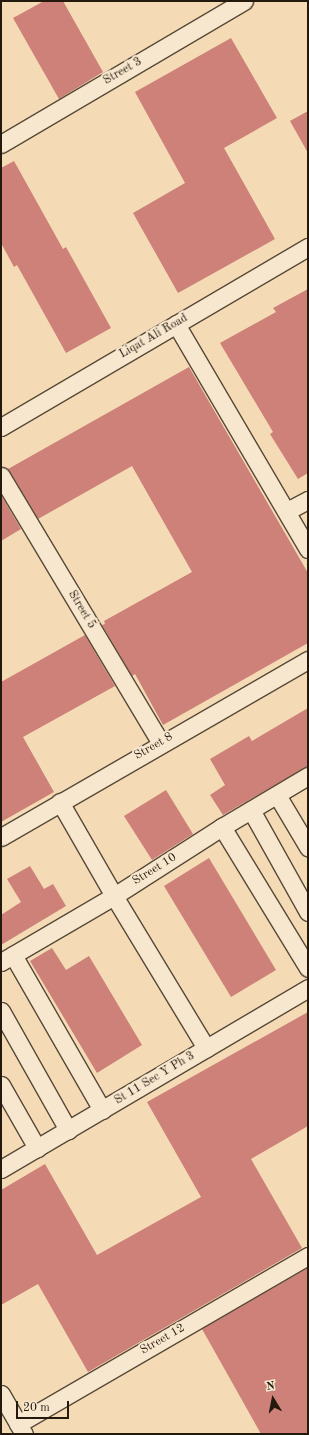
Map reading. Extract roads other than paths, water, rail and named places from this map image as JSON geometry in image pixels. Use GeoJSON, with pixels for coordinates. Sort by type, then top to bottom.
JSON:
{"type":"FeatureCollection","features":[{"type":"Feature","properties":{"kind":"street","name":"Street 3"},"geometry":{"type":"LineString","coordinates":[[1,144],[244,1]]}},
{"type":"Feature","properties":{"kind":"street","name":"Liqat Ali Road"},"geometry":{"type":"LineString","coordinates":[[1,427],[308,247]]}},
{"type":"Feature","properties":{"kind":"street"},"geometry":{"type":"LineString","coordinates":[[176,324],[308,548]]}},
{"type":"Feature","properties":{"kind":"street","name":"Street 5"},"geometry":{"type":"LineString","coordinates":[[1,476],[161,743]]}},
{"type":"Feature","properties":{"kind":"street"},"geometry":{"type":"LineString","coordinates":[[287,511],[308,500]]}},
{"type":"Feature","properties":{"kind":"street","name":"Street 8"},"geometry":{"type":"LineString","coordinates":[[1,836],[308,660]]}},
{"type":"Feature","properties":{"kind":"street","name":"Street 10"},"geometry":{"type":"LineString","coordinates":[[7,958],[114,896],[222,827],[308,777]]}},
{"type":"Feature","properties":{"kind":"street"},"geometry":{"type":"LineString","coordinates":[[277,795],[308,847]]}},
{"type":"Feature","properties":{"kind":"street"},"geometry":{"type":"LineString","coordinates":[[60,802],[114,896],[206,1048]]}},
{"type":"Feature","properties":{"kind":"street"},"geometry":{"type":"LineString","coordinates":[[251,810],[308,912]]}},
{"type":"Feature","properties":{"kind":"street"},"geometry":{"type":"LineString","coordinates":[[222,827],[308,968]]}},
{"type":"Feature","properties":{"kind":"street"},"geometry":{"type":"LineString","coordinates":[[7,958],[102,1110]]}},
{"type":"Feature","properties":{"kind":"street","name":"St 11 Sec Y Ph 3"},"geometry":{"type":"LineString","coordinates":[[1,1169],[308,988]]}},
{"type":"Feature","properties":{"kind":"street"},"geometry":{"type":"LineString","coordinates":[[1,1011],[68,1130]]}},
{"type":"Feature","properties":{"kind":"street"},"geometry":{"type":"LineString","coordinates":[[1,1085],[37,1148]]}},
{"type":"Feature","properties":{"kind":"street","name":"Street 12"},"geometry":{"type":"LineString","coordinates":[[21,1429],[308,1256]]}},
{"type":"Feature","properties":{"kind":"street"},"geometry":{"type":"LineString","coordinates":[[1,1394],[21,1429]]}}]}
